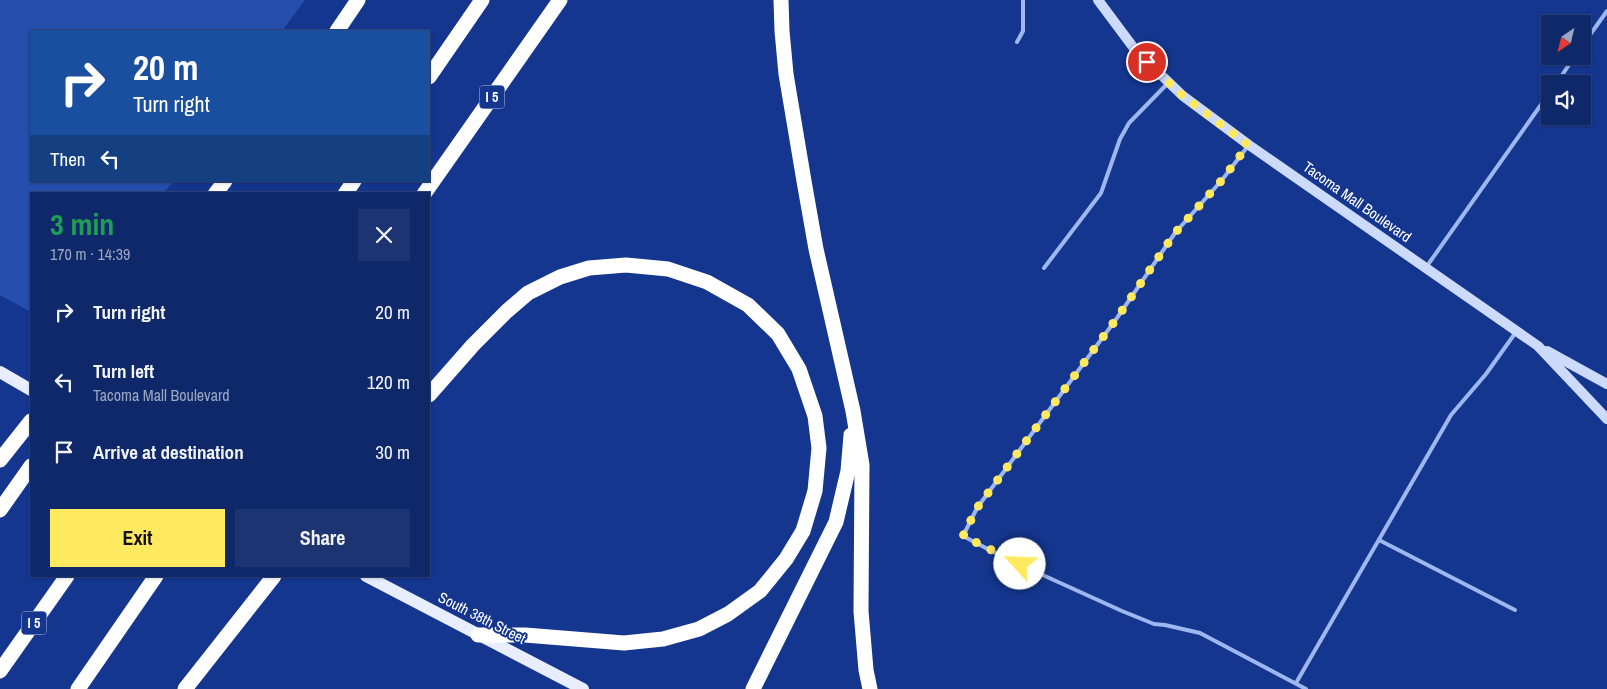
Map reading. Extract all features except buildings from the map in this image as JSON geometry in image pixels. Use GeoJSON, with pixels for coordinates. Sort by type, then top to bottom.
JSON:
{"type":"FeatureCollection","features":[{"type":"Feature","properties":{"kind":"highway"},"geometry":{"type":"LineString","coordinates":[[338,30],[358,0]]}},
{"type":"Feature","properties":{"kind":"highway"},"geometry":{"type":"LineString","coordinates":[[430,76],[482,0]]}},
{"type":"Feature","properties":{"kind":"highway","name":"I 5"},"geometry":{"type":"LineString","coordinates":[[425,192],[560,0]]}},
{"type":"Feature","properties":{"kind":"highway"},"geometry":{"type":"LineString","coordinates":[[781,0],[786,74],[804,181],[816,249],[853,411],[862,465],[862,611],[866,670],[870,689]]}},
{"type":"Feature","properties":{"kind":"highway"},"geometry":{"type":"LineString","coordinates":[[217,192],[224,182]]}},
{"type":"Feature","properties":{"kind":"highway"},"geometry":{"type":"LineString","coordinates":[[430,394],[473,345],[528,293],[560,278],[589,268],[626,265],[668,269],[708,282],[748,305],[778,334],[799,369],[815,416],[819,448],[815,491],[803,531],[786,560],[760,590],[728,614],[699,629],[664,639],[624,643],[525,635],[478,635]]}},
{"type":"Feature","properties":{"kind":"highway"},"geometry":{"type":"LineString","coordinates":[[753,689],[836,522],[848,471],[853,411]]}},
{"type":"Feature","properties":{"kind":"highway"},"geometry":{"type":"LineString","coordinates":[[0,460],[30,422]]}},
{"type":"Feature","properties":{"kind":"highway"},"geometry":{"type":"LineString","coordinates":[[0,510],[30,467]]}},
{"type":"Feature","properties":{"kind":"highway","name":"I 5"},"geometry":{"type":"LineString","coordinates":[[0,671],[66,577]]}},
{"type":"Feature","properties":{"kind":"highway"},"geometry":{"type":"LineString","coordinates":[[78,689],[155,577]]}},
{"type":"Feature","properties":{"kind":"highway"},"geometry":{"type":"LineString","coordinates":[[185,689],[273,577]]}},
{"type":"Feature","properties":{"kind":"main road"},"geometry":{"type":"LineString","coordinates":[[0,372],[30,389]]}},
{"type":"Feature","properties":{"kind":"main road","name":"South 38th Street"},"geometry":{"type":"LineString","coordinates":[[369,578],[583,689]]}},
{"type":"Feature","properties":{"kind":"street","name":"Tacoma Mall Boulevard"},"geometry":{"type":"LineString","coordinates":[[1098,0],[1136,51],[1168,82],[1214,121],[1538,346],[1607,419]]}},
{"type":"Feature","properties":{"kind":"street"},"geometry":{"type":"LineString","coordinates":[[1538,346],[1607,384]]}},
{"type":"Feature","properties":{"kind":"lane"},"geometry":{"type":"LineString","coordinates":[[1017,42],[1023,31],[1023,0]]}},
{"type":"Feature","properties":{"kind":"lane"},"geometry":{"type":"LineString","coordinates":[[1591,33],[1607,11]]}},
{"type":"Feature","properties":{"kind":"lane"},"geometry":{"type":"LineString","coordinates":[[1044,268],[1101,193],[1120,139],[1129,124],[1168,82]]}},
{"type":"Feature","properties":{"kind":"lane"},"geometry":{"type":"LineString","coordinates":[[1425,268],[1541,105]]}},
{"type":"Feature","properties":{"kind":"lane"},"geometry":{"type":"LineString","coordinates":[[1248,145],[1222,180],[1175,233],[1117,318],[977,508],[963,536],[1122,611],[1154,624],[1200,633],[1306,689]]}},
{"type":"Feature","properties":{"kind":"lane"},"geometry":{"type":"LineString","coordinates":[[1296,683],[1451,415],[1486,374],[1516,332]]}},
{"type":"Feature","properties":{"kind":"lane"},"geometry":{"type":"LineString","coordinates":[[1379,540],[1515,610]]}},
{"type":"Feature","properties":{"kind":"shaded area"},"geometry":{"type":"Polygon","coordinates":[[[0,0],[305,0],[283,30],[30,30],[30,182],[172,182],[165,192],[30,192],[30,311],[0,295],[0,0]]]}},
{"type":"Feature","properties":{"kind":"route"},"geometry":{"type":"LineString","coordinates":[[1020,564],[963,536],[977,508],[1117,318],[1175,233],[1222,180],[1248,145],[1183,96],[1147,62]]}}]}
